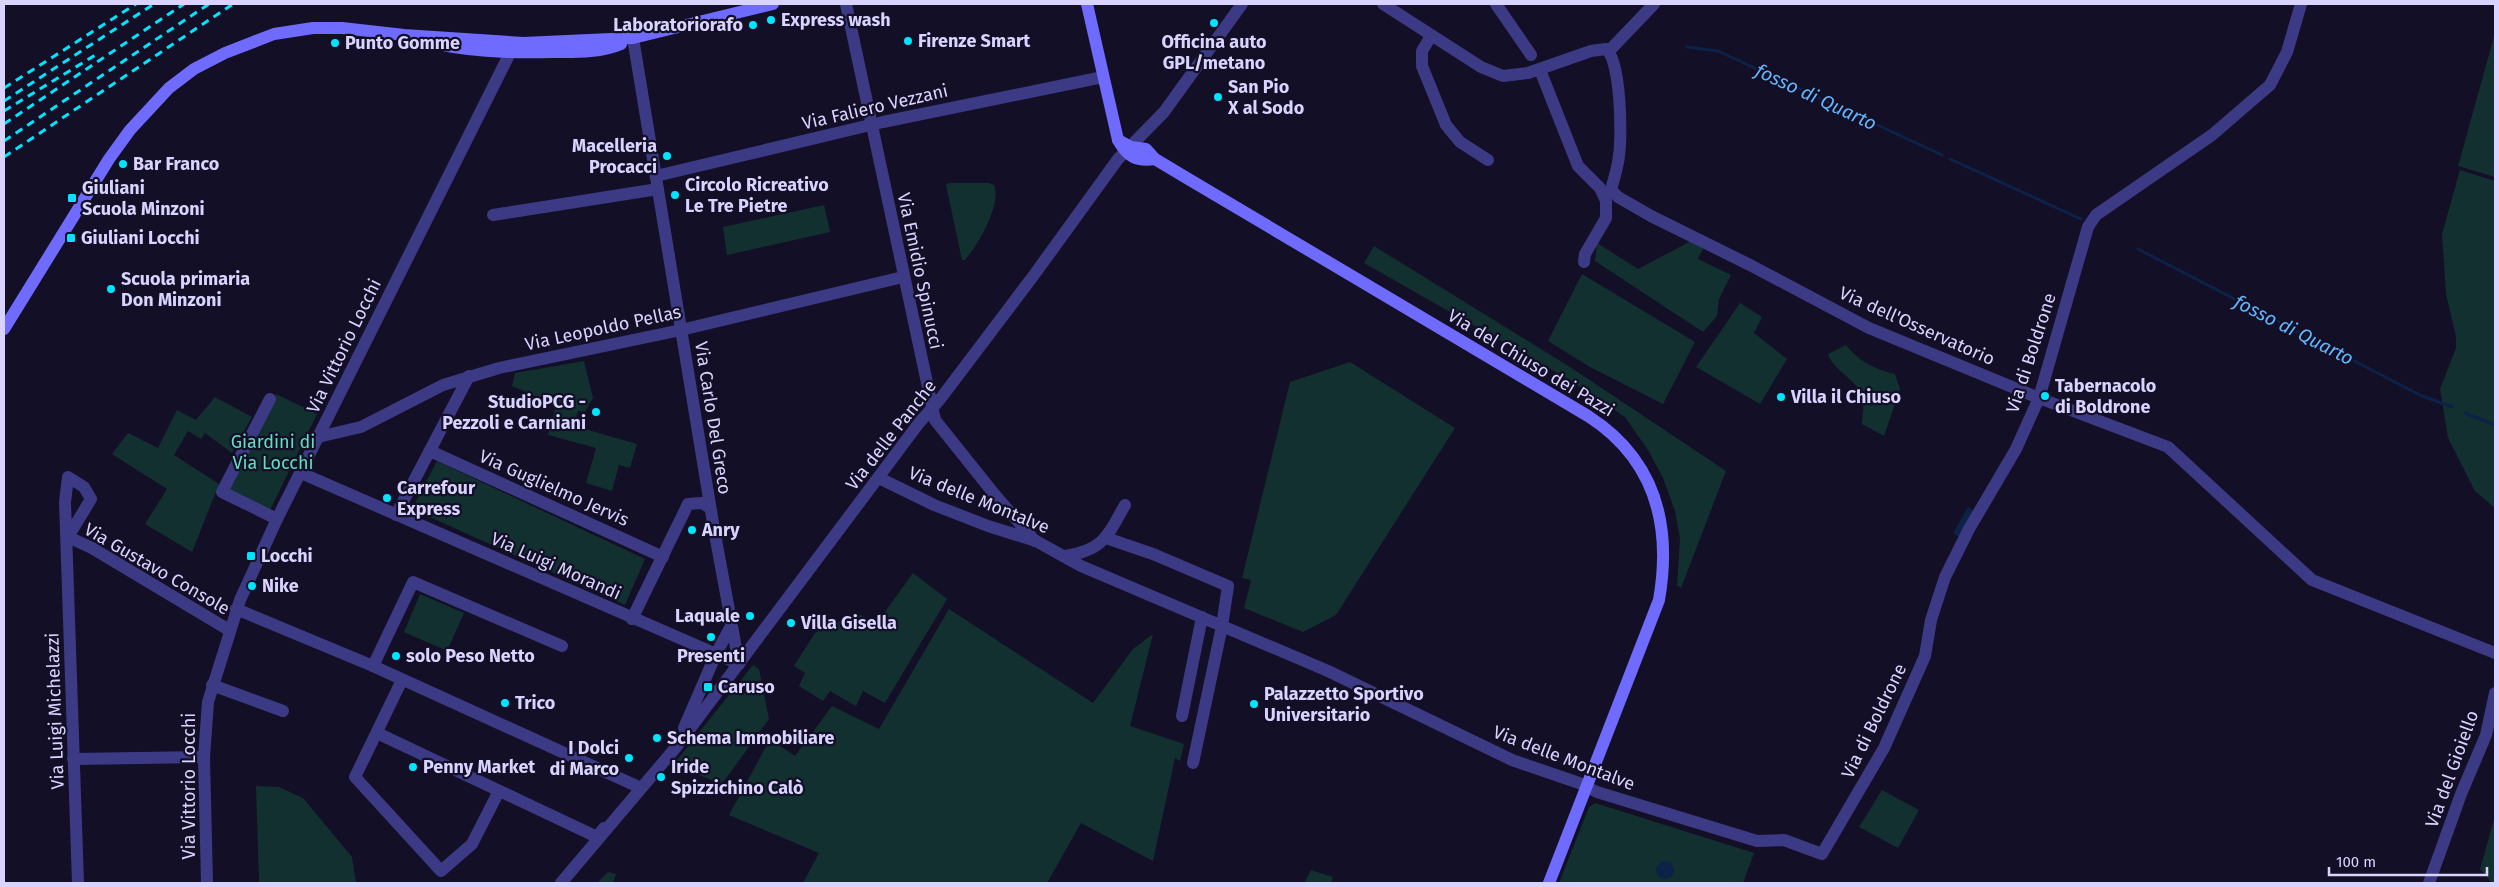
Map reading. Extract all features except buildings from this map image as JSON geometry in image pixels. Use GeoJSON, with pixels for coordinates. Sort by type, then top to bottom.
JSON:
{"type":"FeatureCollection","features":[{"type":"Feature","properties":{"kind":"main road"},"geometry":{"type":"LineString","coordinates":[[4,330],[121,142],[140,117],[180,79],[225,53],[274,34],[327,28],[523,43],[633,38],[773,4]]}},
{"type":"Feature","properties":{"kind":"main road"},"geometry":{"type":"LineString","coordinates":[[1087,4],[1103,77]]}},
{"type":"Feature","properties":{"kind":"main road"},"geometry":{"type":"LineString","coordinates":[[404,35],[437,45],[510,53],[588,52],[614,47],[633,38]]}},
{"type":"Feature","properties":{"kind":"main road","name":"Via del Chiuso dei Pazzi"},"geometry":{"type":"LineString","coordinates":[[1103,77],[1118,140],[1128,149],[1133,158],[1155,159],[1594,420],[1615,437],[1639,466],[1655,498],[1661,520],[1664,548],[1662,580],[1655,611],[1549,883]]}},
{"type":"Feature","properties":{"kind":"street","name":"Via Emidio Spinucci"},"geometry":{"type":"LineString","coordinates":[[846,4],[932,409],[936,420],[964,456],[1036,541]]}},
{"type":"Feature","properties":{"kind":"street","name":"Via delle Panche"},"geometry":{"type":"LineString","coordinates":[[562,883],[676,746],[1128,149],[1164,112],[1242,4]]}},
{"type":"Feature","properties":{"kind":"street"},"geometry":{"type":"LineString","coordinates":[[1384,4],[1430,36],[1496,74],[1514,76],[1540,70],[1591,50],[1603,48],[1608,50],[1654,4]]}},
{"type":"Feature","properties":{"kind":"street"},"geometry":{"type":"LineString","coordinates":[[1496,4],[1531,55]]}},
{"type":"Feature","properties":{"kind":"street","name":"Via di Boldrone"},"geometry":{"type":"LineString","coordinates":[[1822,854],[1884,748],[1925,656],[1931,620],[1945,577],[1968,529],[2016,449],[2039,398],[2088,227],[2096,215],[2212,135],[2270,85],[2287,52],[2301,4]]}},
{"type":"Feature","properties":{"kind":"street"},"geometry":{"type":"LineString","coordinates":[[1430,36],[1422,51],[1422,66],[1446,125],[1460,142],[1488,160]]}},
{"type":"Feature","properties":{"kind":"street","name":"Via Carlo Del Greco"},"geometry":{"type":"LineString","coordinates":[[633,38],[710,508],[738,664]]}},
{"type":"Feature","properties":{"kind":"street","name":"Via Vittorio Locchi"},"geometry":{"type":"LineString","coordinates":[[206,883],[204,757],[208,702],[228,630],[277,519],[510,53],[523,43]]}},
{"type":"Feature","properties":{"kind":"street","name":"Via dell'Osservatorio"},"geometry":{"type":"LineString","coordinates":[[1608,50],[1614,64],[1618,89],[1620,156],[1611,190],[1614,194],[1651,216],[1750,265],[1869,328],[2039,398],[2168,447],[2312,580],[2495,653]]}},
{"type":"Feature","properties":{"kind":"street"},"geometry":{"type":"LineString","coordinates":[[1540,70],[1578,166],[1600,188],[1606,201],[1606,218],[1590,244],[1584,262]]}},
{"type":"Feature","properties":{"kind":"street","name":"Via Faliero Vezzani"},"geometry":{"type":"LineString","coordinates":[[493,215],[657,182],[871,125],[1103,77]]}},
{"type":"Feature","properties":{"kind":"street","name":"Via Leopoldo Pellas"},"geometry":{"type":"LineString","coordinates":[[318,437],[361,427],[443,386],[469,376],[681,330],[903,277]]}},
{"type":"Feature","properties":{"kind":"street"},"geometry":{"type":"LineString","coordinates":[[396,515],[469,376]]}},
{"type":"Feature","properties":{"kind":"street"},"geometry":{"type":"LineString","coordinates":[[270,399],[222,492],[277,519]]}},
{"type":"Feature","properties":{"kind":"street","name":"Via Guglielmo Jervis"},"geometry":{"type":"LineString","coordinates":[[430,451],[663,557]]}},
{"type":"Feature","properties":{"kind":"street","name":"Via Luigi Morandi"},"geometry":{"type":"LineString","coordinates":[[301,473],[738,664]]}},
{"type":"Feature","properties":{"kind":"street","name":"Via delle Montalve"},"geometry":{"type":"LineString","coordinates":[[880,478],[934,505],[988,526],[1036,541],[1081,566],[1328,671],[1512,760],[1597,792],[1757,841],[1784,840],[1822,854]]}},
{"type":"Feature","properties":{"kind":"street"},"geometry":{"type":"LineString","coordinates":[[632,618],[688,504],[702,503],[710,508]]}},
{"type":"Feature","properties":{"kind":"street"},"geometry":{"type":"LineString","coordinates":[[1065,556],[1086,553],[1106,538],[1125,505]]}},
{"type":"Feature","properties":{"kind":"street","name":"Via Gustavo Console"},"geometry":{"type":"LineString","coordinates":[[68,537],[92,548],[228,630]]}},
{"type":"Feature","properties":{"kind":"street","name":"Via Luigi Michelazzi"},"geometry":{"type":"LineString","coordinates":[[68,537],[78,883]]}},
{"type":"Feature","properties":{"kind":"street"},"geometry":{"type":"LineString","coordinates":[[1106,538],[1153,554],[1228,586],[1222,626],[1193,763]]}},
{"type":"Feature","properties":{"kind":"street"},"geometry":{"type":"LineString","coordinates":[[373,666],[413,582],[562,646]]}},
{"type":"Feature","properties":{"kind":"street"},"geometry":{"type":"LineString","coordinates":[[236,609],[373,666],[641,788]]}},
{"type":"Feature","properties":{"kind":"street"},"geometry":{"type":"LineString","coordinates":[[1182,716],[1202,617]]}},
{"type":"Feature","properties":{"kind":"street"},"geometry":{"type":"LineString","coordinates":[[676,746],[716,654],[731,626]]}},
{"type":"Feature","properties":{"kind":"street"},"geometry":{"type":"LineString","coordinates":[[402,680],[355,777],[441,871],[472,844],[499,791]]}},
{"type":"Feature","properties":{"kind":"street"},"geometry":{"type":"LineString","coordinates":[[212,686],[283,711]]}},
{"type":"Feature","properties":{"kind":"street","name":"Via del Gioiello"},"geometry":{"type":"LineString","coordinates":[[2429,883],[2461,794],[2486,735],[2495,694]]}},
{"type":"Feature","properties":{"kind":"street"},"geometry":{"type":"LineString","coordinates":[[377,733],[596,837],[607,824],[613,823]]}},
{"type":"Feature","properties":{"kind":"street"},"geometry":{"type":"LineString","coordinates":[[73,760],[204,757]]}},
{"type":"Feature","properties":{"kind":"green space"},"geometry":{"type":"Polygon","coordinates":[[[2495,33],[2495,177],[2458,166],[2495,33]]]}},
{"type":"Feature","properties":{"kind":"green space"},"geometry":{"type":"Polygon","coordinates":[[[2460,170],[2495,181],[2495,508],[2475,491],[2448,438],[2440,389],[2456,348],[2456,337],[2446,294],[2442,234],[2460,170]]]}},
{"type":"Feature","properties":{"kind":"green space"},"geometry":{"type":"Polygon","coordinates":[[[949,183],[988,183],[994,185],[996,193],[992,213],[982,235],[965,260],[962,260],[946,185],[949,183]]]}},
{"type":"Feature","properties":{"kind":"green space"},"geometry":{"type":"Polygon","coordinates":[[[824,205],[830,232],[727,255],[723,227],[824,205]]]}},
{"type":"Feature","properties":{"kind":"green space"},"geometry":{"type":"Polygon","coordinates":[[[1691,241],[1704,246],[1698,259],[1731,275],[1719,299],[1717,316],[1703,332],[1595,261],[1597,243],[1638,269],[1691,241]]]}},
{"type":"Feature","properties":{"kind":"green space"},"geometry":{"type":"Polygon","coordinates":[[[1374,246],[1570,367],[1726,471],[1681,588],[1677,585],[1680,538],[1675,511],[1663,478],[1648,450],[1625,417],[1566,378],[1364,263],[1374,246]]]}},
{"type":"Feature","properties":{"kind":"green space"},"geometry":{"type":"Polygon","coordinates":[[[1582,274],[1695,342],[1663,404],[1590,367],[1548,341],[1582,274]]]}},
{"type":"Feature","properties":{"kind":"green space"},"geometry":{"type":"Polygon","coordinates":[[[1740,303],[1762,317],[1754,333],[1787,359],[1760,404],[1696,367],[1740,303]]]}},
{"type":"Feature","properties":{"kind":"green space"},"geometry":{"type":"Polygon","coordinates":[[[1846,345],[1856,356],[1868,364],[1895,374],[1900,389],[1884,436],[1862,424],[1862,396],[1855,384],[1835,366],[1828,354],[1846,345]]]}},
{"type":"Feature","properties":{"kind":"green space"},"geometry":{"type":"Polygon","coordinates":[[[584,361],[593,398],[585,412],[578,411],[574,426],[637,444],[630,468],[619,465],[612,491],[586,483],[596,448],[548,435],[556,405],[512,386],[515,373],[584,361]]]}},
{"type":"Feature","properties":{"kind":"green space"},"geometry":{"type":"Polygon","coordinates":[[[1350,362],[1455,428],[1336,615],[1303,632],[1244,608],[1251,580],[1242,578],[1290,382],[1350,362]]]}},
{"type":"Feature","properties":{"kind":"green space","name":"Giardini di Via Locchi"},"geometry":{"type":"Polygon","coordinates":[[[276,394],[317,414],[270,510],[229,490],[276,394]]]}},
{"type":"Feature","properties":{"kind":"green space"},"geometry":{"type":"Polygon","coordinates":[[[215,397],[252,417],[232,453],[205,433],[201,439],[188,431],[174,455],[219,484],[192,552],[145,524],[167,489],[112,454],[128,433],[158,448],[177,410],[196,420],[215,397]]]}},
{"type":"Feature","properties":{"kind":"green space"},"geometry":{"type":"Polygon","coordinates":[[[437,461],[645,559],[625,605],[412,509],[437,461]]]}},
{"type":"Feature","properties":{"kind":"green space"},"geometry":{"type":"Polygon","coordinates":[[[913,573],[947,599],[885,703],[863,691],[856,706],[830,691],[823,701],[799,686],[805,673],[794,666],[815,633],[856,613],[877,623],[913,573]]]}},
{"type":"Feature","properties":{"kind":"green space"},"geometry":{"type":"Polygon","coordinates":[[[420,594],[464,613],[447,651],[404,632],[420,594]]]}},
{"type":"Feature","properties":{"kind":"green space"},"geometry":{"type":"Polygon","coordinates":[[[949,609],[1093,703],[1133,649],[1153,634],[1130,726],[1184,744],[1180,761],[1175,758],[1153,861],[1081,823],[1047,883],[803,883],[819,853],[729,815],[770,739],[795,756],[832,706],[879,729],[949,609]]]}},
{"type":"Feature","properties":{"kind":"green space"},"geometry":{"type":"Polygon","coordinates":[[[753,665],[759,669],[769,719],[722,784],[673,765],[753,665]]]}},
{"type":"Feature","properties":{"kind":"green space"},"geometry":{"type":"Polygon","coordinates":[[[256,786],[279,787],[303,798],[352,857],[356,883],[259,883],[256,786]]]}},
{"type":"Feature","properties":{"kind":"green space"},"geometry":{"type":"Polygon","coordinates":[[[1882,790],[1919,810],[1898,848],[1859,827],[1882,790]]]}},
{"type":"Feature","properties":{"kind":"green space"},"geometry":{"type":"Polygon","coordinates":[[[1595,803],[1754,853],[1743,883],[1559,883],[1589,807],[1595,803]]]}},
{"type":"Feature","properties":{"kind":"green space"},"geometry":{"type":"Polygon","coordinates":[[[2495,816],[2495,883],[2492,883],[2480,869],[2495,816]]]}},
{"type":"Feature","properties":{"kind":"green space"},"geometry":{"type":"Polygon","coordinates":[[[1311,870],[1333,877],[1331,883],[1304,883],[1311,870]]]}},
{"type":"Feature","properties":{"kind":"green space"},"geometry":{"type":"Polygon","coordinates":[[[608,872],[616,874],[613,883],[597,883],[608,872]]]}},
{"type":"Feature","properties":{"kind":"water"},"geometry":{"type":"Polygon","coordinates":[[[1968,507],[1974,511],[1959,537],[1953,533],[1968,507]]]}},
{"type":"Feature","properties":{"kind":"water"},"geometry":{"type":"Polygon","coordinates":[[[1665,861],[1671,864],[1674,870],[1671,876],[1665,879],[1659,876],[1656,870],[1659,864],[1665,861]]]}},
{"type":"Feature","properties":{"kind":"waterway","name":"fosso di Quarto"},"geometry":{"type":"LineString","coordinates":[[1687,47],[1718,51],[1942,155]]}},
{"type":"Feature","properties":{"kind":"waterway","name":"fosso di Quarto"},"geometry":{"type":"LineString","coordinates":[[1950,159],[2081,219]]}},
{"type":"Feature","properties":{"kind":"waterway","name":"fosso di Quarto"},"geometry":{"type":"LineString","coordinates":[[2138,249],[2420,395],[2452,407]]}},
{"type":"Feature","properties":{"kind":"waterway","name":"fosso di Quarto"},"geometry":{"type":"LineString","coordinates":[[2465,413],[2495,425]]}},
{"type":"Feature","properties":{"kind":"railway"},"geometry":{"type":"LineString","coordinates":[[4,88],[136,4]]}},
{"type":"Feature","properties":{"kind":"railway"},"geometry":{"type":"LineString","coordinates":[[4,101],[154,4]]}},
{"type":"Feature","properties":{"kind":"railway"},"geometry":{"type":"LineString","coordinates":[[4,124],[184,4]]}},
{"type":"Feature","properties":{"kind":"railway"},"geometry":{"type":"LineString","coordinates":[[4,141],[209,4]]}},
{"type":"Feature","properties":{"kind":"railway"},"geometry":{"type":"LineString","coordinates":[[4,157],[233,4]]}},
{"type":"Feature","properties":{"kind":"railway"},"geometry":{"type":"LineString","coordinates":[[4,111],[97,54]]}},
{"type":"Feature","properties":{"kind":"place","name":"Express wash"},"geometry":{"type":"Point","coordinates":[771,20]}},
{"type":"Feature","properties":{"kind":"place","name":"Officina auto GPL/metano"},"geometry":{"type":"Point","coordinates":[1214,23]}},
{"type":"Feature","properties":{"kind":"place","name":"Laboratoriorafo"},"geometry":{"type":"Point","coordinates":[753,25]}},
{"type":"Feature","properties":{"kind":"place","name":"Firenze Smart"},"geometry":{"type":"Point","coordinates":[908,41]}},
{"type":"Feature","properties":{"kind":"place","name":"Punto Gomme"},"geometry":{"type":"Point","coordinates":[335,43]}},
{"type":"Feature","properties":{"kind":"place","name":"San Pio X al Sodo"},"geometry":{"type":"Point","coordinates":[1218,97]}},
{"type":"Feature","properties":{"kind":"place","name":"Macelleria Procacci"},"geometry":{"type":"Point","coordinates":[667,156]}},
{"type":"Feature","properties":{"kind":"place","name":"Bar Franco"},"geometry":{"type":"Point","coordinates":[123,164]}},
{"type":"Feature","properties":{"kind":"place","name":"Circolo Ricreativo Le Tre Pietre"},"geometry":{"type":"Point","coordinates":[675,195]}},
{"type":"Feature","properties":{"kind":"place","name":"Giuliani Scuola Minzoni"},"geometry":{"type":"Point","coordinates":[72,198]}},
{"type":"Feature","properties":{"kind":"place","name":"Giuliani Locchi"},"geometry":{"type":"Point","coordinates":[71,238]}},
{"type":"Feature","properties":{"kind":"place","name":"Scuola primaria Don Minzoni"},"geometry":{"type":"Point","coordinates":[111,289]}},
{"type":"Feature","properties":{"kind":"place","name":"Tabernacolo di Boldrone"},"geometry":{"type":"Point","coordinates":[2045,396]}},
{"type":"Feature","properties":{"kind":"place","name":"Villa il Chiuso"},"geometry":{"type":"Point","coordinates":[1781,397]}},
{"type":"Feature","properties":{"kind":"place","name":"StudioPCG - Pezzoli e Carniani"},"geometry":{"type":"Point","coordinates":[596,412]}},
{"type":"Feature","properties":{"kind":"place","name":"Carrefour Express"},"geometry":{"type":"Point","coordinates":[387,498]}},
{"type":"Feature","properties":{"kind":"place","name":"Anry"},"geometry":{"type":"Point","coordinates":[692,530]}},
{"type":"Feature","properties":{"kind":"place","name":"Locchi"},"geometry":{"type":"Point","coordinates":[251,556]}},
{"type":"Feature","properties":{"kind":"place","name":"Nike"},"geometry":{"type":"Point","coordinates":[252,586]}},
{"type":"Feature","properties":{"kind":"place","name":"Laquale"},"geometry":{"type":"Point","coordinates":[750,616]}},
{"type":"Feature","properties":{"kind":"place","name":"Villa Gisella"},"geometry":{"type":"Point","coordinates":[791,623]}},
{"type":"Feature","properties":{"kind":"place","name":"Presenti"},"geometry":{"type":"Point","coordinates":[711,637]}},
{"type":"Feature","properties":{"kind":"place","name":"solo Peso Netto"},"geometry":{"type":"Point","coordinates":[396,656]}},
{"type":"Feature","properties":{"kind":"place","name":"Caruso"},"geometry":{"type":"Point","coordinates":[708,687]}},
{"type":"Feature","properties":{"kind":"place","name":"Trico"},"geometry":{"type":"Point","coordinates":[505,703]}},
{"type":"Feature","properties":{"kind":"place","name":"Palazzetto Sportivo Universitario"},"geometry":{"type":"Point","coordinates":[1254,704]}},
{"type":"Feature","properties":{"kind":"place","name":"Schema Immobiliare"},"geometry":{"type":"Point","coordinates":[657,738]}},
{"type":"Feature","properties":{"kind":"place","name":"I Dolci di Marco"},"geometry":{"type":"Point","coordinates":[629,758]}},
{"type":"Feature","properties":{"kind":"place","name":"Penny Market"},"geometry":{"type":"Point","coordinates":[413,767]}},
{"type":"Feature","properties":{"kind":"place","name":"Iride Spizzichino Calò"},"geometry":{"type":"Point","coordinates":[661,777]}}]}
